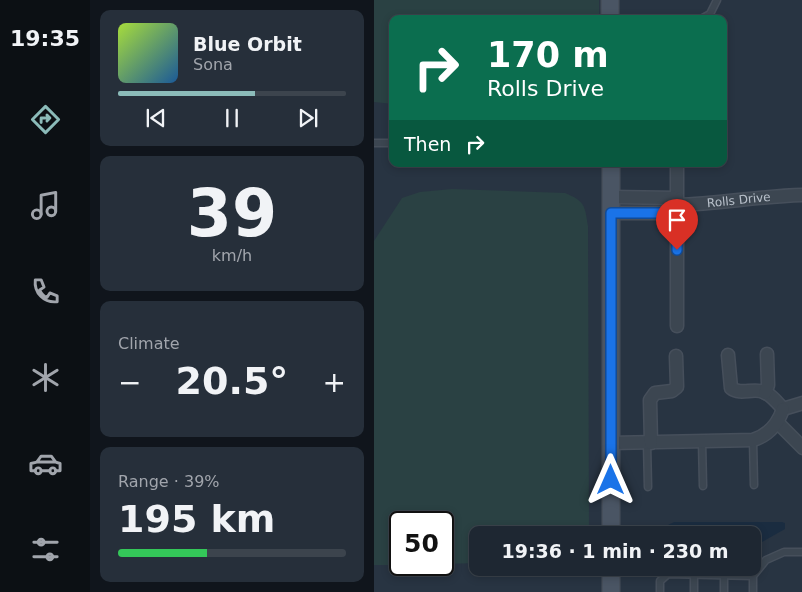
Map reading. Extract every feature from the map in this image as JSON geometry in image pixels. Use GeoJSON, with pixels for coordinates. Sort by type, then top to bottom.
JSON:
{"type":"FeatureCollection","features":[{"type":"Feature","properties":{"kind":"main road"},"geometry":{"type":"LineString","coordinates":[[610,0],[610,15]]}},
{"type":"Feature","properties":{"kind":"main road"},"geometry":{"type":"LineString","coordinates":[[611,167],[611,526]]}},
{"type":"Feature","properties":{"kind":"main road"},"geometry":{"type":"LineString","coordinates":[[611,576],[612,592]]}},
{"type":"Feature","properties":{"kind":"street"},"geometry":{"type":"LineString","coordinates":[[677,167],[678,326]]}},
{"type":"Feature","properties":{"kind":"street","name":"Rolls Drive"},"geometry":{"type":"LineString","coordinates":[[611,205],[710,205],[774,196],[802,195]]}},
{"type":"Feature","properties":{"kind":"street"},"geometry":{"type":"LineString","coordinates":[[765,392],[768,385],[767,354]]}},
{"type":"Feature","properties":{"kind":"street"},"geometry":{"type":"LineString","coordinates":[[728,355],[731,388],[736,392],[765,392],[783,408]]}},
{"type":"Feature","properties":{"kind":"street"},"geometry":{"type":"LineString","coordinates":[[649,443],[651,397],[655,393],[672,391],[677,387],[676,356]]}},
{"type":"Feature","properties":{"kind":"street"},"geometry":{"type":"LineString","coordinates":[[783,408],[802,402]]}},
{"type":"Feature","properties":{"kind":"street"},"geometry":{"type":"LineString","coordinates":[[611,444],[753,440],[765,434],[778,423],[783,408]]}},
{"type":"Feature","properties":{"kind":"street"},"geometry":{"type":"LineString","coordinates":[[778,423],[802,448]]}},
{"type":"Feature","properties":{"kind":"lane"},"geometry":{"type":"LineString","coordinates":[[708,15],[717,0]]}},
{"type":"Feature","properties":{"kind":"lane"},"geometry":{"type":"LineString","coordinates":[[374,143],[389,143]]}},
{"type":"Feature","properties":{"kind":"lane"},"geometry":{"type":"LineString","coordinates":[[753,440],[754,485]]}},
{"type":"Feature","properties":{"kind":"lane"},"geometry":{"type":"LineString","coordinates":[[702,441],[703,486]]}},
{"type":"Feature","properties":{"kind":"lane"},"geometry":{"type":"LineString","coordinates":[[648,487],[649,443]]}},
{"type":"Feature","properties":{"kind":"lane"},"geometry":{"type":"LineString","coordinates":[[761,566],[766,560],[784,552],[802,552]]}},
{"type":"Feature","properties":{"kind":"lane"},"geometry":{"type":"LineString","coordinates":[[660,592],[660,581],[666,576]]}},
{"type":"Feature","properties":{"kind":"lane"},"geometry":{"type":"LineString","coordinates":[[694,576],[694,592]]}},
{"type":"Feature","properties":{"kind":"lane"},"geometry":{"type":"LineString","coordinates":[[724,576],[724,592]]}},
{"type":"Feature","properties":{"kind":"lane"},"geometry":{"type":"LineString","coordinates":[[753,576],[753,592]]}},
{"type":"Feature","properties":{"kind":"green space"},"geometry":{"type":"Polygon","coordinates":[[[374,0],[599,0],[599,15],[389,15],[389,104],[374,102],[374,0]]]}},
{"type":"Feature","properties":{"kind":"green space"},"geometry":{"type":"Polygon","coordinates":[[[452,189],[565,193],[577,199],[583,205],[588,226],[589,526],[469,526],[469,563],[454,564],[454,511],[389,511],[389,565],[374,565],[374,241],[402,198],[420,192],[452,189]]]}},
{"type":"Feature","properties":{"kind":"water"},"geometry":{"type":"Polygon","coordinates":[[[674,522],[782,522],[785,523],[785,529],[761,542],[761,526],[667,526],[674,522]]]}},
{"type":"Feature","properties":{"kind":"route"},"geometry":{"type":"LineString","coordinates":[[611,480],[611,213],[677,213],[677,250]]}}]}
